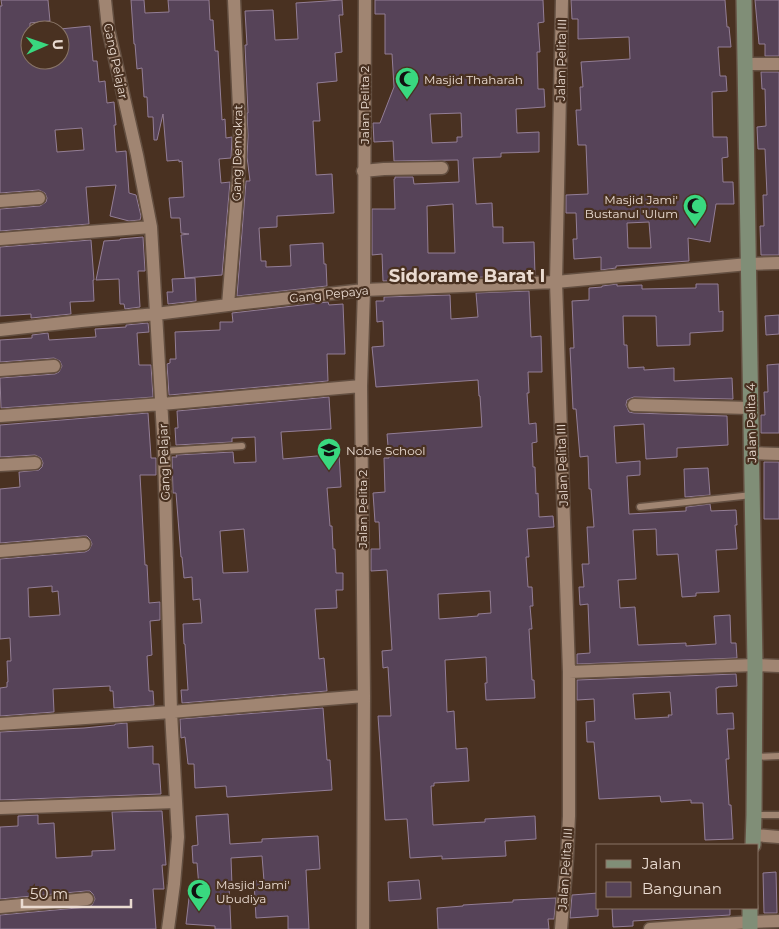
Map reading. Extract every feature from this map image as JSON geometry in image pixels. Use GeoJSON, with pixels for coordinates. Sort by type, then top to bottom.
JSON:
{"type":"FeatureCollection","features":[{"type":"Feature","properties":{"kind":"street","name":"Gang Pelajar"},"geometry":{"type":"LineString","coordinates":[[105,0],[108,28],[124,105],[137,155],[151,227],[162,404],[171,712],[178,837],[168,929]]}},
{"type":"Feature","properties":{"kind":"street","name":"Gang Demokrat"},"geometry":{"type":"LineString","coordinates":[[228,305],[239,168],[240,130],[234,0]]}},
{"type":"Feature","properties":{"kind":"street","name":"Jalan Pelita 2"},"geometry":{"type":"LineString","coordinates":[[363,929],[364,696],[361,386],[364,290],[365,0]]}},
{"type":"Feature","properties":{"kind":"street","name":"Jalan Pelita III"},"geometry":{"type":"LineString","coordinates":[[561,929],[569,824],[569,672],[556,282],[562,0]]}},
{"type":"Feature","properties":{"kind":"street","name":"Jalan Pelita 4"},"geometry":{"type":"LineString","coordinates":[[744,0],[755,665],[754,840]]}},
{"type":"Feature","properties":{"kind":"street"},"geometry":{"type":"LineString","coordinates":[[746,64],[779,64]]}},
{"type":"Feature","properties":{"kind":"street"},"geometry":{"type":"LineString","coordinates":[[363,171],[442,168]]}},
{"type":"Feature","properties":{"kind":"street"},"geometry":{"type":"LineString","coordinates":[[0,201],[39,198]]}},
{"type":"Feature","properties":{"kind":"street"},"geometry":{"type":"LineString","coordinates":[[0,239],[151,227]]}},
{"type":"Feature","properties":{"kind":"street","name":"Gang Pepaya"},"geometry":{"type":"LineString","coordinates":[[0,330],[364,290],[556,282],[748,264],[779,263]]}},
{"type":"Feature","properties":{"kind":"street"},"geometry":{"type":"LineString","coordinates":[[0,370],[54,366]]}},
{"type":"Feature","properties":{"kind":"street"},"geometry":{"type":"LineString","coordinates":[[0,416],[361,386]]}},
{"type":"Feature","properties":{"kind":"street"},"geometry":{"type":"LineString","coordinates":[[634,404],[750,408]]}},
{"type":"Feature","properties":{"kind":"street"},"geometry":{"type":"LineString","coordinates":[[751,453],[779,454]]}},
{"type":"Feature","properties":{"kind":"street"},"geometry":{"type":"LineString","coordinates":[[0,465],[35,463]]}},
{"type":"Feature","properties":{"kind":"street"},"geometry":{"type":"LineString","coordinates":[[0,551],[84,544]]}},
{"type":"Feature","properties":{"kind":"street"},"geometry":{"type":"LineString","coordinates":[[569,672],[755,665],[779,666]]}},
{"type":"Feature","properties":{"kind":"street"},"geometry":{"type":"LineString","coordinates":[[0,724],[364,696]]}},
{"type":"Feature","properties":{"kind":"street"},"geometry":{"type":"LineString","coordinates":[[0,808],[176,802]]}},
{"type":"Feature","properties":{"kind":"street"},"geometry":{"type":"LineString","coordinates":[[754,840],[779,837]]}},
{"type":"Feature","properties":{"kind":"street"},"geometry":{"type":"LineString","coordinates":[[0,907],[87,899]]}},
{"type":"Feature","properties":{"kind":"street"},"geometry":{"type":"LineString","coordinates":[[650,929],[750,920],[779,921]]}},
{"type":"Feature","properties":{"kind":"lane"},"geometry":{"type":"LineString","coordinates":[[164,451],[242,446]]}},
{"type":"Feature","properties":{"kind":"lane"},"geometry":{"type":"LineString","coordinates":[[640,507],[752,495]]}},
{"type":"Feature","properties":{"kind":"lane"},"geometry":{"type":"LineString","coordinates":[[754,757],[779,756]]}},
{"type":"Feature","properties":{"kind":"lane"},"geometry":{"type":"LineString","coordinates":[[754,814],[779,815]]}},
{"type":"Feature","properties":{"kind":"building"},"geometry":{"type":"Polygon","coordinates":[[[1,0],[48,0],[50,20],[20,20],[20,70],[70,70],[70,28],[90,26],[93,61],[97,61],[99,82],[105,81],[107,103],[114,102],[116,152],[126,151],[129,193],[136,195],[141,216],[140,220],[129,221],[110,216],[116,185],[86,187],[89,224],[0,231],[0,209],[40,206],[46,202],[47,198],[45,193],[39,190],[0,193],[0,6],[2,6],[1,0]],[[82,128],[55,130],[57,152],[84,150],[82,128]]]}},
{"type":"Feature","properties":{"kind":"building"},"geometry":{"type":"Polygon","coordinates":[[[131,0],[144,0],[145,13],[169,12],[168,0],[209,0],[210,20],[213,20],[215,51],[218,51],[222,120],[225,119],[226,138],[232,137],[231,158],[219,159],[221,183],[230,182],[222,275],[185,278],[181,235],[189,234],[181,233],[180,218],[171,218],[169,198],[184,197],[182,161],[167,161],[163,114],[157,140],[154,140],[153,117],[148,117],[147,97],[144,97],[142,68],[137,69],[131,0]]]}},
{"type":"Feature","properties":{"kind":"building"},"geometry":{"type":"Polygon","coordinates":[[[342,0],[343,15],[339,15],[342,52],[335,53],[337,81],[317,83],[320,121],[313,121],[316,175],[332,174],[334,213],[277,216],[277,227],[259,228],[261,261],[266,261],[266,267],[291,266],[290,245],[323,243],[327,286],[237,296],[246,181],[250,181],[247,157],[248,113],[245,11],[273,10],[275,40],[298,39],[296,3],[342,0]]]}},
{"type":"Feature","properties":{"kind":"building"},"geometry":{"type":"Polygon","coordinates":[[[375,0],[543,0],[544,22],[538,23],[540,52],[537,52],[538,89],[544,89],[545,107],[516,109],[517,133],[539,132],[539,152],[501,153],[501,157],[473,158],[476,204],[492,203],[493,227],[503,227],[503,243],[534,242],[535,275],[383,281],[382,254],[372,255],[372,209],[395,209],[395,177],[413,177],[414,184],[459,182],[458,160],[394,161],[393,141],[374,142],[373,123],[380,123],[394,87],[392,54],[385,54],[385,14],[375,14],[375,0]],[[461,113],[430,114],[432,143],[457,142],[457,137],[462,137],[461,113]],[[453,204],[427,206],[428,253],[455,253],[453,204]]]}},
{"type":"Feature","properties":{"kind":"building"},"geometry":{"type":"Polygon","coordinates":[[[571,0],[725,0],[731,47],[718,47],[720,76],[726,76],[727,91],[712,92],[713,137],[727,137],[728,157],[722,158],[723,182],[733,182],[734,204],[716,204],[710,242],[688,238],[689,261],[616,266],[616,268],[601,270],[601,257],[574,259],[573,239],[577,239],[576,213],[566,213],[566,195],[588,194],[586,145],[578,145],[576,110],[581,110],[580,87],[583,87],[581,62],[630,59],[629,37],[578,39],[578,19],[572,19],[571,0]],[[649,222],[627,223],[628,248],[651,248],[649,222]]]}},
{"type":"Feature","properties":{"kind":"building"},"geometry":{"type":"Polygon","coordinates":[[[755,0],[779,0],[779,56],[765,56],[765,44],[759,44],[755,0]]]}},
{"type":"Feature","properties":{"kind":"building"},"geometry":{"type":"Polygon","coordinates":[[[761,72],[779,72],[779,255],[761,255],[760,226],[764,226],[763,195],[767,195],[765,149],[758,149],[757,127],[766,126],[765,89],[762,89],[761,72]]]}},
{"type":"Feature","properties":{"kind":"building"},"geometry":{"type":"Polygon","coordinates":[[[143,237],[145,271],[138,271],[140,307],[125,309],[124,304],[120,304],[119,279],[96,280],[104,241],[143,237]]]}},
{"type":"Feature","properties":{"kind":"building"},"geometry":{"type":"Polygon","coordinates":[[[91,240],[94,301],[70,302],[71,314],[31,318],[31,314],[0,316],[0,247],[91,240]]]}},
{"type":"Feature","properties":{"kind":"building"},"geometry":{"type":"Polygon","coordinates":[[[195,278],[196,301],[168,304],[167,292],[173,292],[172,279],[195,278]]]}},
{"type":"Feature","properties":{"kind":"building"},"geometry":{"type":"Polygon","coordinates":[[[617,284],[617,286],[642,285],[642,289],[696,288],[696,284],[718,284],[719,312],[723,311],[723,331],[690,333],[690,345],[657,346],[656,316],[623,316],[624,345],[627,345],[628,368],[644,367],[644,370],[674,368],[674,381],[732,378],[733,399],[634,397],[627,400],[626,405],[629,412],[634,413],[727,416],[728,445],[677,448],[677,457],[646,459],[644,424],[614,426],[616,463],[640,461],[640,475],[627,476],[629,514],[686,511],[686,507],[710,504],[711,511],[736,510],[737,549],[716,550],[719,592],[696,593],[696,596],[682,597],[678,554],[657,555],[656,529],[633,530],[636,579],[618,580],[620,608],[635,607],[638,645],[686,643],[686,646],[716,644],[714,616],[730,615],[731,643],[736,643],[737,658],[577,664],[577,654],[590,653],[588,604],[580,605],[579,587],[584,587],[582,564],[589,564],[587,527],[594,527],[591,489],[589,489],[588,456],[580,457],[576,409],[573,409],[570,348],[574,348],[572,301],[589,300],[589,288],[617,284]]]}},
{"type":"Feature","properties":{"kind":"building"},"geometry":{"type":"Polygon","coordinates":[[[529,291],[531,337],[541,336],[542,372],[528,372],[529,424],[536,423],[537,442],[532,443],[533,467],[535,467],[539,517],[553,516],[554,527],[527,529],[529,557],[526,557],[528,587],[532,587],[533,606],[530,606],[532,629],[529,629],[535,698],[486,700],[486,657],[445,660],[447,712],[454,711],[456,749],[467,748],[469,781],[434,783],[434,786],[431,786],[433,825],[485,822],[485,819],[535,816],[536,839],[505,841],[506,856],[442,859],[442,856],[410,858],[407,819],[385,820],[378,716],[391,716],[388,667],[383,668],[382,651],[392,650],[387,570],[371,571],[371,549],[380,549],[379,522],[375,522],[373,493],[385,492],[384,458],[389,458],[387,434],[482,427],[478,380],[376,387],[372,347],[384,346],[383,321],[377,322],[376,301],[384,301],[384,297],[450,295],[451,319],[478,317],[476,293],[529,291]],[[490,591],[438,594],[439,619],[491,613],[490,591]]]}},
{"type":"Feature","properties":{"kind":"building"},"geometry":{"type":"Polygon","coordinates":[[[328,302],[329,305],[343,304],[345,354],[327,354],[328,381],[169,395],[167,364],[170,363],[170,359],[176,359],[175,332],[220,330],[220,322],[233,322],[232,313],[328,302]]]}},
{"type":"Feature","properties":{"kind":"building"},"geometry":{"type":"Polygon","coordinates":[[[779,315],[779,334],[766,335],[765,316],[779,315]]]}},
{"type":"Feature","properties":{"kind":"building"},"geometry":{"type":"Polygon","coordinates":[[[148,323],[149,332],[137,333],[139,365],[151,365],[153,397],[1,408],[0,378],[55,374],[59,372],[62,366],[60,361],[54,358],[0,362],[0,340],[32,338],[32,335],[48,333],[49,340],[96,337],[95,329],[148,323]]]}},
{"type":"Feature","properties":{"kind":"building"},"geometry":{"type":"Polygon","coordinates":[[[779,364],[779,433],[761,433],[761,415],[765,415],[764,392],[768,392],[767,365],[779,364]]]}},
{"type":"Feature","properties":{"kind":"building"},"geometry":{"type":"Polygon","coordinates":[[[329,397],[331,429],[281,432],[283,459],[339,454],[341,487],[327,488],[333,549],[335,549],[336,573],[343,573],[343,590],[336,590],[337,608],[315,609],[319,659],[324,658],[327,691],[182,703],[181,690],[188,690],[183,624],[202,623],[200,599],[193,600],[192,577],[184,578],[176,493],[173,493],[172,457],[177,457],[176,455],[233,452],[234,463],[256,462],[255,437],[232,438],[232,442],[176,445],[177,411],[329,397]],[[244,529],[220,531],[223,573],[248,572],[244,529]]]}},
{"type":"Feature","properties":{"kind":"building"},"geometry":{"type":"Polygon","coordinates":[[[148,413],[151,458],[156,458],[156,475],[140,475],[149,603],[160,602],[160,620],[150,621],[152,655],[147,656],[149,691],[153,691],[154,705],[114,708],[113,691],[110,691],[110,686],[53,689],[54,712],[0,716],[0,688],[7,687],[7,661],[11,661],[10,638],[0,639],[0,559],[85,552],[89,550],[92,544],[87,536],[0,543],[0,489],[20,487],[19,472],[39,470],[43,463],[41,458],[35,455],[0,457],[0,425],[148,413]],[[52,586],[28,588],[29,617],[60,615],[58,591],[52,592],[52,586]]]}},
{"type":"Feature","properties":{"kind":"building"},"geometry":{"type":"Polygon","coordinates":[[[764,462],[779,462],[779,519],[764,519],[764,462]]]}},
{"type":"Feature","properties":{"kind":"building"},"geometry":{"type":"Polygon","coordinates":[[[708,468],[710,495],[685,497],[684,469],[708,468]]]}},
{"type":"Feature","properties":{"kind":"building"},"geometry":{"type":"Polygon","coordinates":[[[736,674],[737,686],[716,688],[717,714],[733,713],[734,729],[727,729],[729,759],[726,759],[733,839],[705,840],[703,803],[691,803],[691,800],[661,802],[660,796],[599,799],[594,742],[587,742],[586,722],[595,721],[594,699],[577,700],[577,680],[736,674]],[[670,692],[633,694],[635,719],[669,717],[668,715],[672,715],[670,692]]]}},
{"type":"Feature","properties":{"kind":"building"},"geometry":{"type":"Polygon","coordinates":[[[323,708],[327,760],[330,760],[332,790],[227,797],[226,786],[195,788],[194,764],[188,764],[185,737],[181,738],[180,719],[323,708]]]}},
{"type":"Feature","properties":{"kind":"building"},"geometry":{"type":"Polygon","coordinates":[[[127,723],[128,748],[153,746],[153,764],[159,764],[161,794],[0,800],[0,732],[84,728],[127,723]]]}},
{"type":"Feature","properties":{"kind":"building"},"geometry":{"type":"Polygon","coordinates":[[[162,811],[166,865],[162,865],[164,889],[153,889],[156,929],[0,929],[0,915],[88,907],[92,905],[95,899],[90,891],[86,891],[0,899],[0,827],[18,826],[18,816],[38,815],[38,824],[54,823],[56,858],[92,856],[92,851],[115,850],[112,812],[162,811]]]}},
{"type":"Feature","properties":{"kind":"building"},"geometry":{"type":"Polygon","coordinates":[[[228,814],[230,844],[262,842],[262,839],[318,836],[320,869],[306,870],[309,929],[288,929],[288,916],[256,918],[254,881],[264,881],[262,856],[231,858],[232,886],[229,886],[231,929],[215,929],[215,926],[186,924],[189,898],[200,900],[197,863],[193,863],[192,846],[198,845],[196,816],[228,814]]]}},
{"type":"Feature","properties":{"kind":"building"},"geometry":{"type":"Polygon","coordinates":[[[776,872],[777,913],[764,913],[763,873],[776,872]]]}},
{"type":"Feature","properties":{"kind":"building"},"geometry":{"type":"Polygon","coordinates":[[[419,880],[421,899],[389,901],[388,882],[419,880]]]}},
{"type":"Feature","properties":{"kind":"building"},"geometry":{"type":"Polygon","coordinates":[[[596,893],[598,916],[570,918],[572,895],[596,893]]]}},
{"type":"Feature","properties":{"kind":"building"},"geometry":{"type":"Polygon","coordinates":[[[556,898],[554,919],[548,919],[549,929],[438,929],[437,908],[513,902],[513,900],[556,898]]]}},
{"type":"Feature","properties":{"kind":"building"},"geometry":{"type":"Polygon","coordinates":[[[612,909],[730,909],[730,915],[633,921],[633,926],[613,927],[612,909]]]}},
{"type":"Feature","properties":{"kind":"place","name":"Masjid Thaharah"},"geometry":{"type":"Point","coordinates":[407,100]}},
{"type":"Feature","properties":{"kind":"place","name":"Masjid Jami' Bustanul 'Ulum"},"geometry":{"type":"Point","coordinates":[695,227]}},
{"type":"Feature","properties":{"kind":"place","name":"Noble School"},"geometry":{"type":"Point","coordinates":[329,471]}},
{"type":"Feature","properties":{"kind":"place","name":"Masjid Jami' Ubudiya"},"geometry":{"type":"Point","coordinates":[199,912]}},
{"type":"Feature","properties":{"kind":"district","name":"Sidorame Barat I"},"geometry":{"type":"Point","coordinates":[467,276]}}]}
